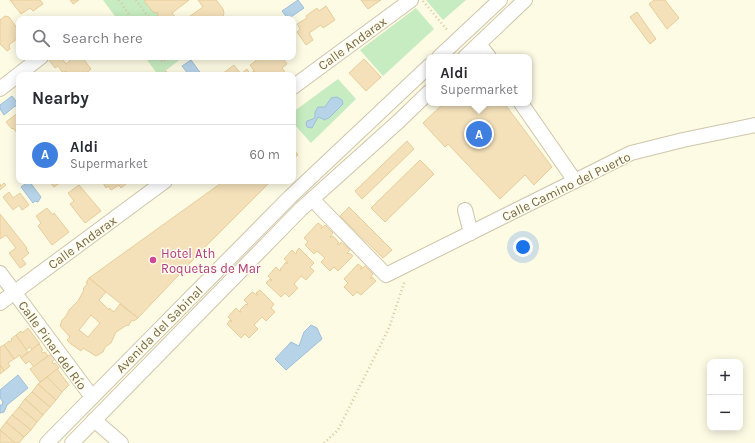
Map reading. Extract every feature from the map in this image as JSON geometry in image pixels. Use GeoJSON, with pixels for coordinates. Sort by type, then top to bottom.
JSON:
{"type":"FeatureCollection","features":[{"type":"Feature","properties":{"kind":"street","name":"Calle Andarax"},"geometry":{"type":"LineString","coordinates":[[296,85],[411,0]]}},
{"type":"Feature","properties":{"kind":"street"},"geometry":{"type":"LineString","coordinates":[[442,54],[500,0]]}},
{"type":"Feature","properties":{"kind":"street"},"geometry":{"type":"LineString","coordinates":[[468,54],[525,0]]}},
{"type":"Feature","properties":{"kind":"street"},"geometry":{"type":"LineString","coordinates":[[479,44],[486,54]]}},
{"type":"Feature","properties":{"kind":"street"},"geometry":{"type":"LineString","coordinates":[[22,72],[38,60]]}},
{"type":"Feature","properties":{"kind":"street","name":"Avenida del Sabinal"},"geometry":{"type":"LineString","coordinates":[[47,443],[290,197],[426,69]]}},
{"type":"Feature","properties":{"kind":"street"},"geometry":{"type":"LineString","coordinates":[[0,89],[16,77]]}},
{"type":"Feature","properties":{"kind":"street","name":"Avenida del Sabinal"},"geometry":{"type":"LineString","coordinates":[[72,443],[301,209],[426,95]]}},
{"type":"Feature","properties":{"kind":"street"},"geometry":{"type":"LineString","coordinates":[[523,106],[575,181]]}},
{"type":"Feature","properties":{"kind":"street","name":"Calle Camino del Puerto"},"geometry":{"type":"LineString","coordinates":[[312,200],[386,275],[631,153],[683,140],[755,125]]}},
{"type":"Feature","properties":{"kind":"street","name":"Calle Andarax"},"geometry":{"type":"LineString","coordinates":[[0,303],[161,184]]}},
{"type":"Feature","properties":{"kind":"street"},"geometry":{"type":"LineString","coordinates":[[465,210],[471,233]]}},
{"type":"Feature","properties":{"kind":"street","name":"Calle Pinar del Río"},"geometry":{"type":"LineString","coordinates":[[0,273],[92,397]]}},
{"type":"Feature","properties":{"kind":"street"},"geometry":{"type":"LineString","coordinates":[[94,420],[122,443]]}},
{"type":"Feature","properties":{"kind":"path"},"geometry":{"type":"LineString","coordinates":[[119,0],[130,16]]}},
{"type":"Feature","properties":{"kind":"path"},"geometry":{"type":"LineString","coordinates":[[136,0],[148,16]]}},
{"type":"Feature","properties":{"kind":"path"},"geometry":{"type":"LineString","coordinates":[[422,0],[456,41]]}},
{"type":"Feature","properties":{"kind":"path"},"geometry":{"type":"LineString","coordinates":[[324,443],[338,430],[389,328],[411,263]]}},
{"type":"Feature","properties":{"kind":"green space"},"geometry":{"type":"Polygon","coordinates":[[[103,0],[148,0],[160,16],[115,16],[103,0]]]}},
{"type":"Feature","properties":{"kind":"green space"},"geometry":{"type":"Polygon","coordinates":[[[426,0],[466,0],[443,20],[426,0]]]}},
{"type":"Feature","properties":{"kind":"green space"},"geometry":{"type":"Polygon","coordinates":[[[416,8],[434,29],[383,76],[360,50],[416,8]]]}},
{"type":"Feature","properties":{"kind":"green space"},"geometry":{"type":"Polygon","coordinates":[[[147,60],[179,60],[164,72],[156,72],[147,60]]]}},
{"type":"Feature","properties":{"kind":"green space"},"geometry":{"type":"Polygon","coordinates":[[[338,79],[356,99],[311,143],[296,126],[296,110],[338,79]]]}},
{"type":"Feature","properties":{"kind":"water"},"geometry":{"type":"Polygon","coordinates":[[[298,0],[304,8],[292,16],[286,16],[282,11],[298,0]]]}},
{"type":"Feature","properties":{"kind":"water"},"geometry":{"type":"Polygon","coordinates":[[[191,60],[200,72],[187,72],[182,66],[191,60]]]}},
{"type":"Feature","properties":{"kind":"water"},"geometry":{"type":"Polygon","coordinates":[[[12,96],[16,101],[16,106],[4,115],[0,109],[0,105],[12,96]]]}},
{"type":"Feature","properties":{"kind":"water"},"geometry":{"type":"Polygon","coordinates":[[[337,97],[342,100],[343,104],[330,117],[325,120],[318,117],[312,128],[307,127],[307,121],[315,117],[315,112],[318,107],[325,107],[331,98],[337,97]]]}},
{"type":"Feature","properties":{"kind":"water"},"geometry":{"type":"Polygon","coordinates":[[[25,184],[31,184],[41,197],[38,202],[35,201],[33,203],[21,187],[25,184]]]}},
{"type":"Feature","properties":{"kind":"water"},"geometry":{"type":"Polygon","coordinates":[[[311,325],[317,328],[322,339],[286,370],[275,359],[291,342],[299,346],[304,332],[311,325]]]}},
{"type":"Feature","properties":{"kind":"water"},"geometry":{"type":"Polygon","coordinates":[[[18,375],[28,388],[7,405],[4,412],[0,413],[0,405],[2,405],[3,402],[0,398],[0,390],[18,375]]]}},
{"type":"Feature","properties":{"kind":"building"},"geometry":{"type":"Polygon","coordinates":[[[10,0],[40,0],[43,4],[33,11],[30,8],[21,14],[10,0]]]}},
{"type":"Feature","properties":{"kind":"building"},"geometry":{"type":"Polygon","coordinates":[[[70,0],[79,0],[73,4],[70,0]]]}},
{"type":"Feature","properties":{"kind":"building"},"geometry":{"type":"Polygon","coordinates":[[[189,0],[172,13],[174,16],[158,16],[158,13],[153,12],[144,1],[189,0]]]}},
{"type":"Feature","properties":{"kind":"building"},"geometry":{"type":"Polygon","coordinates":[[[198,0],[216,0],[223,9],[223,16],[190,16],[203,7],[198,0]]]}},
{"type":"Feature","properties":{"kind":"building"},"geometry":{"type":"Polygon","coordinates":[[[361,0],[381,0],[368,9],[361,0]]]}},
{"type":"Feature","properties":{"kind":"building"},"geometry":{"type":"Polygon","coordinates":[[[654,0],[665,0],[679,18],[667,29],[649,4],[654,0]]]}},
{"type":"Feature","properties":{"kind":"building"},"geometry":{"type":"Polygon","coordinates":[[[326,6],[335,20],[323,28],[321,25],[309,33],[313,40],[306,45],[297,32],[300,29],[297,24],[307,18],[306,16],[317,8],[319,11],[326,6]]]}},
{"type":"Feature","properties":{"kind":"building"},"geometry":{"type":"Polygon","coordinates":[[[637,12],[656,39],[650,44],[630,17],[637,12]]]}},
{"type":"Feature","properties":{"kind":"building"},"geometry":{"type":"Polygon","coordinates":[[[5,16],[9,17],[16,27],[16,39],[9,45],[10,49],[7,51],[0,44],[0,20],[5,16]]]}},
{"type":"Feature","properties":{"kind":"building"},"geometry":{"type":"Polygon","coordinates":[[[364,59],[381,77],[366,91],[349,73],[364,59]]]}},
{"type":"Feature","properties":{"kind":"building"},"geometry":{"type":"Polygon","coordinates":[[[49,60],[63,60],[66,64],[70,61],[69,60],[84,60],[91,69],[88,72],[62,72],[58,66],[55,68],[49,60]]]}},
{"type":"Feature","properties":{"kind":"building"},"geometry":{"type":"Polygon","coordinates":[[[255,60],[284,60],[287,64],[282,68],[285,72],[255,72],[250,65],[256,61],[255,60]]]}},
{"type":"Feature","properties":{"kind":"building"},"geometry":{"type":"Polygon","coordinates":[[[234,65],[239,72],[225,72],[234,65]]]}},
{"type":"Feature","properties":{"kind":"building"},"geometry":{"type":"Polygon","coordinates":[[[441,106],[506,106],[552,167],[534,185],[525,175],[500,199],[448,144],[445,147],[423,123],[441,106]]]}},
{"type":"Feature","properties":{"kind":"building"},"geometry":{"type":"Polygon","coordinates":[[[16,114],[16,132],[13,128],[12,129],[6,122],[16,114]]]}},
{"type":"Feature","properties":{"kind":"building"},"geometry":{"type":"Polygon","coordinates":[[[407,141],[414,149],[362,199],[355,191],[407,141]]]}},
{"type":"Feature","properties":{"kind":"building"},"geometry":{"type":"Polygon","coordinates":[[[420,160],[434,174],[385,222],[371,208],[420,160]]]}},
{"type":"Feature","properties":{"kind":"building"},"geometry":{"type":"Polygon","coordinates":[[[4,183],[6,185],[0,190],[0,184],[1,186],[4,183]]]}},
{"type":"Feature","properties":{"kind":"building"},"geometry":{"type":"Polygon","coordinates":[[[52,184],[58,184],[54,187],[52,184]]]}},
{"type":"Feature","properties":{"kind":"building"},"geometry":{"type":"Polygon","coordinates":[[[104,184],[126,184],[121,188],[119,185],[111,190],[108,186],[106,188],[104,184]]]}},
{"type":"Feature","properties":{"kind":"building","name":"Hotel Ath Roquetas de Mar"},"geometry":{"type":"Polygon","coordinates":[[[220,184],[268,184],[209,243],[138,318],[89,278],[220,184]]]}},
{"type":"Feature","properties":{"kind":"building"},"geometry":{"type":"Polygon","coordinates":[[[79,185],[101,211],[85,223],[70,204],[74,201],[68,193],[79,185]]]}},
{"type":"Feature","properties":{"kind":"building"},"geometry":{"type":"Polygon","coordinates":[[[9,192],[13,198],[20,193],[29,205],[22,210],[19,205],[13,210],[3,197],[9,192]]]}},
{"type":"Feature","properties":{"kind":"building"},"geometry":{"type":"Polygon","coordinates":[[[349,207],[392,250],[383,258],[340,216],[349,207]]]}},
{"type":"Feature","properties":{"kind":"building"},"geometry":{"type":"Polygon","coordinates":[[[47,208],[53,215],[54,213],[69,232],[52,245],[38,226],[41,223],[36,216],[47,208]]]}},
{"type":"Feature","properties":{"kind":"building"},"geometry":{"type":"Polygon","coordinates":[[[0,214],[27,248],[26,249],[29,253],[22,259],[26,264],[20,268],[9,253],[16,248],[6,235],[0,239],[0,214]]]}},
{"type":"Feature","properties":{"kind":"building"},"geometry":{"type":"Polygon","coordinates":[[[318,223],[322,226],[321,228],[325,225],[333,233],[330,237],[331,238],[332,236],[336,239],[339,243],[337,244],[339,245],[341,242],[350,250],[347,253],[353,256],[338,271],[334,267],[330,271],[321,262],[325,258],[317,251],[314,254],[305,245],[308,242],[304,238],[318,223]]]}},
{"type":"Feature","properties":{"kind":"building"},"geometry":{"type":"Polygon","coordinates":[[[299,248],[314,263],[310,267],[314,271],[306,280],[301,276],[294,284],[298,288],[289,297],[285,293],[281,297],[266,283],[270,279],[271,281],[272,280],[268,276],[276,267],[280,271],[286,262],[287,264],[288,262],[284,259],[292,250],[296,254],[299,248]]]}},
{"type":"Feature","properties":{"kind":"building"},"geometry":{"type":"Polygon","coordinates":[[[358,264],[362,267],[360,269],[365,266],[373,274],[370,278],[371,279],[372,277],[376,281],[361,295],[357,292],[353,296],[344,287],[348,283],[344,279],[358,264]]]}},
{"type":"Feature","properties":{"kind":"building"},"geometry":{"type":"Polygon","coordinates":[[[89,278],[106,292],[99,300],[109,310],[109,308],[114,312],[120,304],[138,318],[134,321],[132,320],[128,326],[127,325],[116,332],[111,343],[105,347],[103,352],[96,356],[83,348],[81,351],[71,344],[67,340],[70,337],[60,326],[69,310],[78,301],[84,290],[83,289],[88,283],[86,283],[89,278]],[[91,315],[79,330],[88,337],[100,323],[91,315]]]}},
{"type":"Feature","properties":{"kind":"building"},"geometry":{"type":"Polygon","coordinates":[[[260,290],[274,304],[271,308],[275,312],[266,321],[262,317],[254,325],[258,329],[249,338],[245,334],[241,338],[227,324],[230,320],[231,322],[232,321],[228,317],[236,308],[241,312],[240,310],[248,304],[244,300],[252,292],[258,295],[256,293],[260,290]]]}},
{"type":"Feature","properties":{"kind":"building"},"geometry":{"type":"Polygon","coordinates":[[[28,328],[40,344],[32,350],[30,347],[26,350],[16,335],[21,331],[22,333],[28,328]]]}},
{"type":"Feature","properties":{"kind":"building"},"geometry":{"type":"Polygon","coordinates":[[[16,335],[28,352],[21,358],[20,355],[14,359],[4,345],[9,341],[10,342],[16,335]]]}},
{"type":"Feature","properties":{"kind":"building"},"geometry":{"type":"Polygon","coordinates":[[[39,344],[43,350],[41,351],[43,353],[45,352],[48,356],[34,367],[29,361],[26,364],[21,358],[39,344]]]}},
{"type":"Feature","properties":{"kind":"building"},"geometry":{"type":"Polygon","coordinates":[[[4,345],[14,359],[8,363],[10,366],[4,371],[0,365],[0,347],[4,345]]]}},
{"type":"Feature","properties":{"kind":"building"},"geometry":{"type":"Polygon","coordinates":[[[51,354],[55,359],[52,362],[59,368],[40,382],[30,369],[51,354]]]}},
{"type":"Feature","properties":{"kind":"building"},"geometry":{"type":"Polygon","coordinates":[[[0,365],[4,371],[0,374],[0,365]]]}},
{"type":"Feature","properties":{"kind":"building"},"geometry":{"type":"Polygon","coordinates":[[[57,369],[69,385],[62,392],[47,377],[57,369]]]}},
{"type":"Feature","properties":{"kind":"building"},"geometry":{"type":"Polygon","coordinates":[[[47,377],[62,392],[56,400],[38,384],[47,377]]]}},
{"type":"Feature","properties":{"kind":"building"},"geometry":{"type":"Polygon","coordinates":[[[38,384],[56,400],[50,407],[32,392],[38,384]]]}},
{"type":"Feature","properties":{"kind":"building"},"geometry":{"type":"Polygon","coordinates":[[[32,392],[50,407],[43,415],[25,399],[32,392]]]}},
{"type":"Feature","properties":{"kind":"building"},"geometry":{"type":"Polygon","coordinates":[[[25,399],[43,415],[37,422],[19,407],[25,399]]]}},
{"type":"Feature","properties":{"kind":"building"},"geometry":{"type":"Polygon","coordinates":[[[19,407],[37,422],[31,430],[12,415],[19,407]]]}},
{"type":"Feature","properties":{"kind":"building"},"geometry":{"type":"Polygon","coordinates":[[[12,415],[31,430],[24,437],[6,422],[12,415]]]}},
{"type":"Feature","properties":{"kind":"building"},"geometry":{"type":"Polygon","coordinates":[[[6,422],[24,437],[19,443],[15,443],[0,430],[6,422]]]}},
{"type":"Feature","properties":{"kind":"building"},"geometry":{"type":"Polygon","coordinates":[[[0,430],[15,443],[0,443],[0,430]]]}},
{"type":"Feature","properties":{"kind":"place","name":"Aldi"},"geometry":{"type":"Point","coordinates":[479,134]}},
{"type":"Feature","properties":{"kind":"place","name":"Hotel Ath Roquetas de Mar"},"geometry":{"type":"Point","coordinates":[153,260]}}]}
